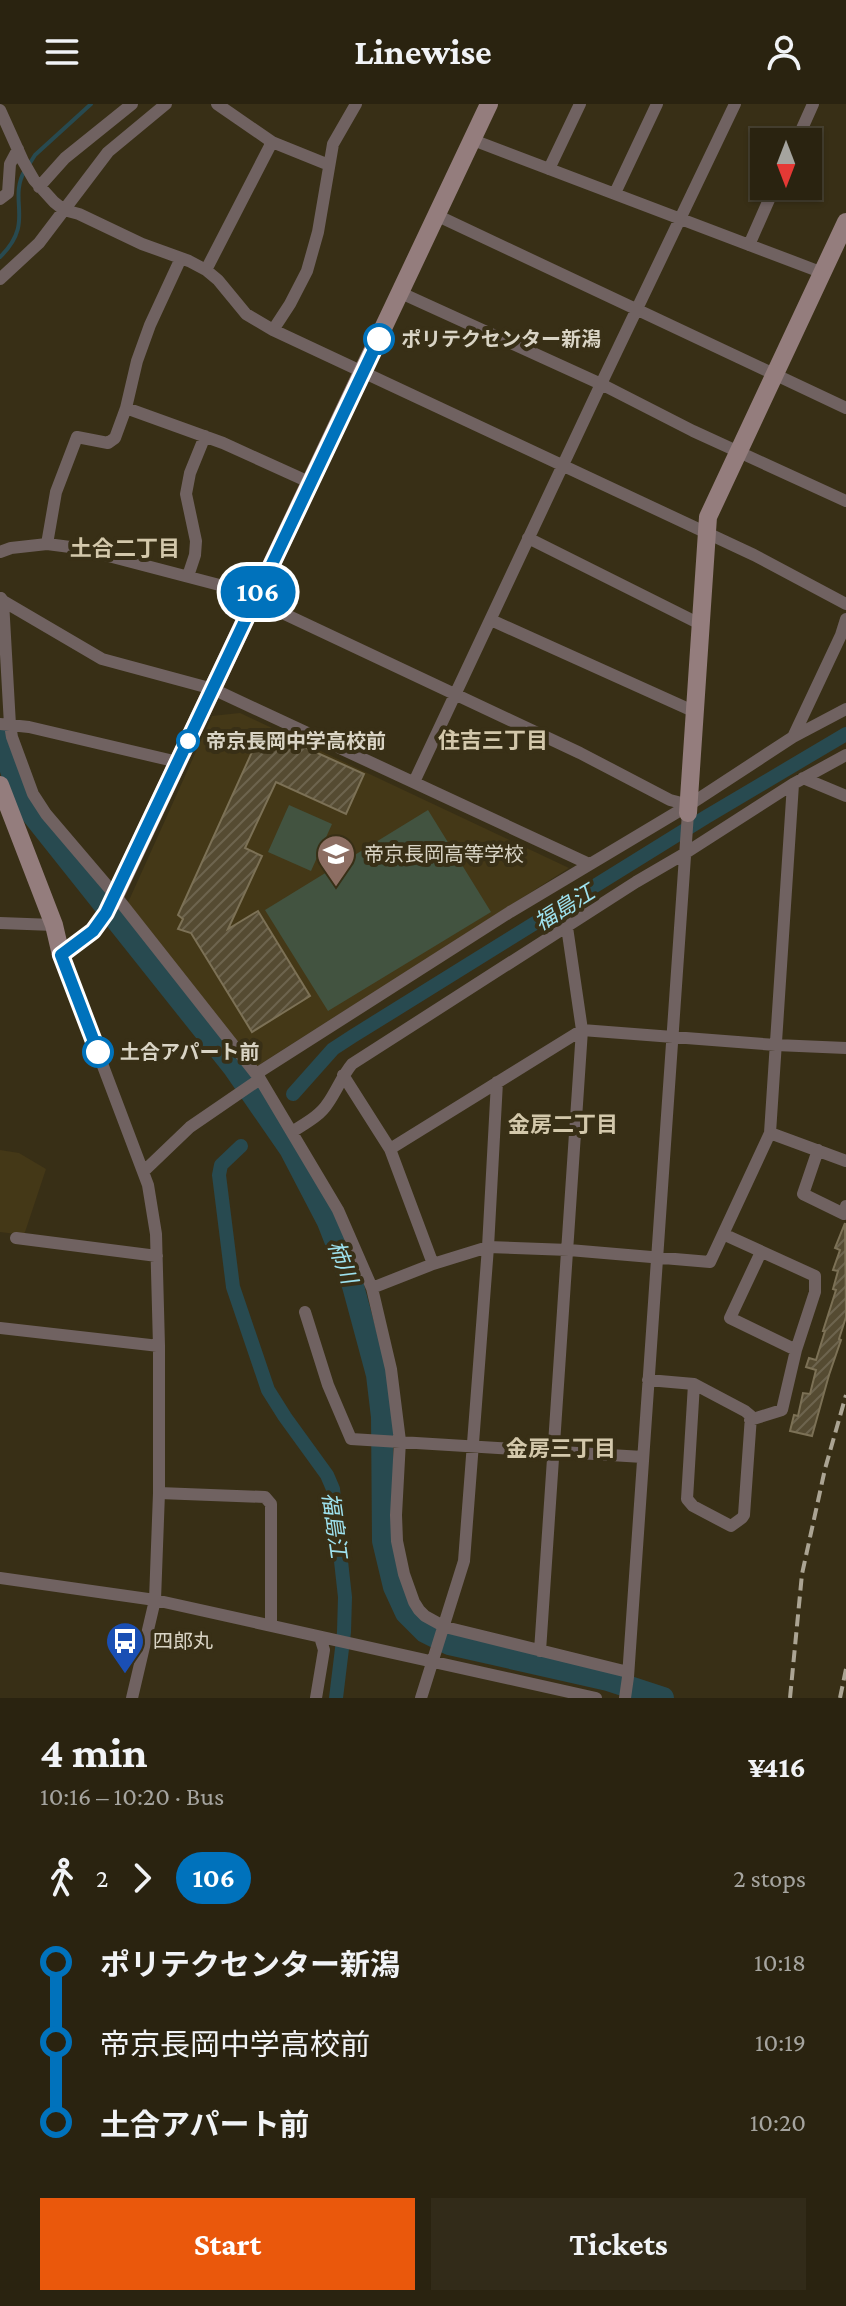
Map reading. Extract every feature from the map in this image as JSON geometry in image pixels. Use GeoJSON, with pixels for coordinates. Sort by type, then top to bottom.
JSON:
{"type":"FeatureCollection","features":[{"type":"Feature","properties":{"kind":"street"},"geometry":{"type":"LineString","coordinates":[[36,183],[132,104]]}},
{"type":"Feature","properties":{"kind":"street"},"geometry":{"type":"LineString","coordinates":[[0,279],[39,243],[108,152],[166,104]]}},
{"type":"Feature","properties":{"kind":"street"},"geometry":{"type":"LineString","coordinates":[[217,104],[272,142],[329,165]]}},
{"type":"Feature","properties":{"kind":"street"},"geometry":{"type":"LineString","coordinates":[[273,330],[307,271],[318,232],[333,144],[356,104]]}},
{"type":"Feature","properties":{"kind":"street"},"geometry":{"type":"LineString","coordinates":[[61,955],[93,931],[113,900],[489,104]]}},
{"type":"Feature","properties":{"kind":"street"},"geometry":{"type":"LineString","coordinates":[[549,169],[580,104]]}},
{"type":"Feature","properties":{"kind":"street"},"geometry":{"type":"LineString","coordinates":[[615,193],[657,104]]}},
{"type":"Feature","properties":{"kind":"street"},"geometry":{"type":"LineString","coordinates":[[414,782],[735,104]]}},
{"type":"Feature","properties":{"kind":"street"},"geometry":{"type":"LineString","coordinates":[[802,128],[813,104]]}},
{"type":"Feature","properties":{"kind":"street"},"geometry":{"type":"LineString","coordinates":[[0,110],[36,183],[64,210],[206,270],[224,286],[246,314],[273,330],[754,555],[846,604]]}},
{"type":"Feature","properties":{"kind":"street"},"geometry":{"type":"LineString","coordinates":[[473,140],[823,273]]}},
{"type":"Feature","properties":{"kind":"street"},"geometry":{"type":"LineString","coordinates":[[206,270],[272,142]]}},
{"type":"Feature","properties":{"kind":"street"},"geometry":{"type":"LineString","coordinates":[[0,199],[8,193],[10,164],[20,155]]}},
{"type":"Feature","properties":{"kind":"street"},"geometry":{"type":"LineString","coordinates":[[749,245],[769,200]]}},
{"type":"Feature","properties":{"kind":"street"},"geometry":{"type":"LineString","coordinates":[[436,215],[846,408]]}},
{"type":"Feature","properties":{"kind":"street"},"geometry":{"type":"LineString","coordinates":[[625,1697],[673,1036],[705,534],[713,503],[846,222]]}},
{"type":"Feature","properties":{"kind":"street"},"geometry":{"type":"LineString","coordinates":[[47,544],[56,492],[77,437],[108,443],[115,438],[150,325],[181,258]]}},
{"type":"Feature","properties":{"kind":"street"},"geometry":{"type":"LineString","coordinates":[[401,293],[846,501]]}},
{"type":"Feature","properties":{"kind":"street"},"geometry":{"type":"LineString","coordinates":[[126,408],[205,436],[309,482]]}},
{"type":"Feature","properties":{"kind":"street"},"geometry":{"type":"LineString","coordinates":[[188,576],[196,541],[186,494],[190,473],[205,436]]}},
{"type":"Feature","properties":{"kind":"street"},"geometry":{"type":"LineString","coordinates":[[528,538],[700,624]]}},
{"type":"Feature","properties":{"kind":"street"},"geometry":{"type":"LineString","coordinates":[[0,552],[47,544],[78,548],[227,587],[455,694],[688,809]]}},
{"type":"Feature","properties":{"kind":"street"},"geometry":{"type":"LineString","coordinates":[[1,598],[102,659],[213,689],[589,864]]}},
{"type":"Feature","properties":{"kind":"street"},"geometry":{"type":"LineString","coordinates":[[1,598],[5,724],[33,794],[113,900],[258,1079],[338,1210],[372,1288],[391,1369],[398,1441],[396,1515],[401,1561],[414,1602],[425,1616],[444,1629],[628,1675]]}},
{"type":"Feature","properties":{"kind":"street"},"geometry":{"type":"LineString","coordinates":[[793,737],[846,619]]}},
{"type":"Feature","properties":{"kind":"street"},"geometry":{"type":"LineString","coordinates":[[491,620],[693,711]]}},
{"type":"Feature","properties":{"kind":"street"},"geometry":{"type":"LineString","coordinates":[[143,1172],[190,1127],[258,1079],[589,864],[688,809],[793,737],[846,709]]}},
{"type":"Feature","properties":{"kind":"street"},"geometry":{"type":"LineString","coordinates":[[5,724],[178,762]]}},
{"type":"Feature","properties":{"kind":"street"},"geometry":{"type":"LineString","coordinates":[[292,1132],[321,1112],[352,1064],[685,849],[846,755]]}},
{"type":"Feature","properties":{"kind":"street"},"geometry":{"type":"LineString","coordinates":[[798,781],[846,796]]}},
{"type":"Feature","properties":{"kind":"street"},"geometry":{"type":"LineString","coordinates":[[372,1288],[488,1247],[569,1250],[710,1262],[770,1133],[798,781]]}},
{"type":"Feature","properties":{"kind":"street"},"geometry":{"type":"LineString","coordinates":[[0,785],[54,925],[61,955],[151,1200],[157,1256],[159,1346],[155,1600],[132,1698]]}},
{"type":"Feature","properties":{"kind":"street"},"geometry":{"type":"LineString","coordinates":[[0,923],[54,925]]}},
{"type":"Feature","properties":{"kind":"street"},"geometry":{"type":"LineString","coordinates":[[540,1651],[582,1030],[567,927]]}},
{"type":"Feature","properties":{"kind":"street"},"geometry":{"type":"LineString","coordinates":[[390,1149],[582,1030],[846,1048]]}},
{"type":"Feature","properties":{"kind":"street"},"geometry":{"type":"LineString","coordinates":[[343,1075],[390,1149],[433,1264]]}},
{"type":"Feature","properties":{"kind":"street"},"geometry":{"type":"LineString","coordinates":[[421,1698],[464,1561],[497,1082]]}},
{"type":"Feature","properties":{"kind":"street"},"geometry":{"type":"LineString","coordinates":[[770,1133],[846,1161]]}},
{"type":"Feature","properties":{"kind":"street"},"geometry":{"type":"LineString","coordinates":[[818,1150],[803,1194],[844,1214],[846,1206]]}},
{"type":"Feature","properties":{"kind":"street"},"geometry":{"type":"LineString","coordinates":[[723,1234],[815,1276],[815,1292],[796,1350],[782,1410],[750,1420]]}},
{"type":"Feature","properties":{"kind":"street"},"geometry":{"type":"LineString","coordinates":[[16,1238],[157,1256]]}},
{"type":"Feature","properties":{"kind":"street"},"geometry":{"type":"LineString","coordinates":[[761,1252],[730,1318],[796,1350]]}},
{"type":"Feature","properties":{"kind":"street"},"geometry":{"type":"LineString","coordinates":[[305,1312],[328,1385],[351,1439],[643,1457]]}},
{"type":"Feature","properties":{"kind":"street"},"geometry":{"type":"LineString","coordinates":[[0,1328],[159,1346]]}},
{"type":"Feature","properties":{"kind":"street"},"geometry":{"type":"LineString","coordinates":[[648,1380],[694,1384],[751,1416],[744,1515],[731,1526],[693,1506],[687,1499],[694,1384]]}},
{"type":"Feature","properties":{"kind":"street"},"geometry":{"type":"LineString","coordinates":[[159,1493],[265,1497],[271,1504],[271,1625]]}},
{"type":"Feature","properties":{"kind":"street"},"geometry":{"type":"LineString","coordinates":[[0,1578],[155,1600],[357,1645],[434,1656],[596,1698]]}},
{"type":"Feature","properties":{"kind":"street"},"geometry":{"type":"LineString","coordinates":[[316,1698],[325,1638]]}},
{"type":"Feature","properties":{"kind":"shaded area","name":"帝京長岡高等学校"},"geometry":{"type":"Polygon","coordinates":[[[240,713],[569,868],[251,1070],[126,907],[212,716],[240,713]]]}},
{"type":"Feature","properties":{"kind":"shaded area"},"geometry":{"type":"Polygon","coordinates":[[[0,1150],[19,1153],[46,1169],[24,1235],[0,1232],[0,1150]]]}},
{"type":"Feature","properties":{"kind":"green space"},"geometry":{"type":"Polygon","coordinates":[[[289,805],[332,824],[311,871],[268,852],[289,805]]]}},
{"type":"Feature","properties":{"kind":"green space"},"geometry":{"type":"Polygon","coordinates":[[[428,810],[491,912],[328,1011],[265,910],[428,810]]]}},
{"type":"Feature","properties":{"kind":"building"},"geometry":{"type":"Polygon","coordinates":[[[282,737],[364,774],[346,814],[276,782],[245,848],[262,856],[228,929],[258,911],[310,996],[252,1032],[191,933],[178,929],[183,919],[178,915],[257,741],[276,750],[282,737]]]}},
{"type":"Feature","properties":{"kind":"building"},"geometry":{"type":"Polygon","coordinates":[[[845,1223],[846,1317],[812,1436],[790,1431],[794,1415],[798,1416],[803,1393],[810,1394],[816,1370],[806,1367],[809,1358],[816,1360],[825,1331],[836,1290],[833,1289],[838,1271],[833,1270],[840,1250],[835,1248],[845,1223]]]}},
{"type":"Feature","properties":{"kind":"waterway"},"geometry":{"type":"LineString","coordinates":[[30,163],[91,104]]}},
{"type":"Feature","properties":{"kind":"waterway"},"geometry":{"type":"LineString","coordinates":[[0,257],[17,233],[20,181],[25,170]]}},
{"type":"Feature","properties":{"kind":"waterway","name":"福島江"},"geometry":{"type":"LineString","coordinates":[[293,1094],[333,1049],[706,817],[846,734]]}},
{"type":"Feature","properties":{"kind":"waterway","name":"柿川"},"geometry":{"type":"LineString","coordinates":[[0,735],[14,780],[31,813],[234,1068],[290,1149],[328,1222],[353,1286],[377,1375],[382,1417],[383,1541],[394,1587],[406,1613],[425,1632],[449,1644],[608,1680],[663,1698]]}},
{"type":"Feature","properties":{"kind":"waterway","name":"福島江"},"geometry":{"type":"LineString","coordinates":[[241,1146],[221,1165],[219,1175],[233,1287],[268,1390],[327,1475],[333,1489],[345,1597],[336,1698]]}},
{"type":"Feature","properties":{"kind":"railway"},"geometry":{"type":"LineString","coordinates":[[790,1698],[802,1574],[825,1469],[846,1395]]}},
{"type":"Feature","properties":{"kind":"railway"},"geometry":{"type":"LineString","coordinates":[[840,1698],[846,1669]]}},
{"type":"Feature","properties":{"kind":"bus line","name":"106"},"geometry":{"type":"LineString","coordinates":[[98,1052],[61,955],[93,931],[106,913],[379,339]]}},
{"type":"Feature","properties":{"kind":"place","name":"ポリテクセンター新潟"},"geometry":{"type":"Point","coordinates":[379,339]}},
{"type":"Feature","properties":{"kind":"place","name":"帝京長岡中学高校前"},"geometry":{"type":"Point","coordinates":[188,741]}},
{"type":"Feature","properties":{"kind":"place","name":"帝京長岡高等学校"},"geometry":{"type":"Point","coordinates":[336,888]}},
{"type":"Feature","properties":{"kind":"place","name":"土合アパート前"},"geometry":{"type":"Point","coordinates":[98,1052]}},
{"type":"Feature","properties":{"kind":"place","name":"四郎丸"},"geometry":{"type":"Point","coordinates":[125,1675]}},
{"type":"Feature","properties":{"kind":"district","name":"土合二丁目"},"geometry":{"type":"Point","coordinates":[125,548]}},
{"type":"Feature","properties":{"kind":"district","name":"住吉三丁目"},"geometry":{"type":"Point","coordinates":[493,740]}},
{"type":"Feature","properties":{"kind":"district","name":"金房二丁目"},"geometry":{"type":"Point","coordinates":[563,1124]}},
{"type":"Feature","properties":{"kind":"district","name":"金房三丁目"},"geometry":{"type":"Point","coordinates":[561,1448]}}]}
